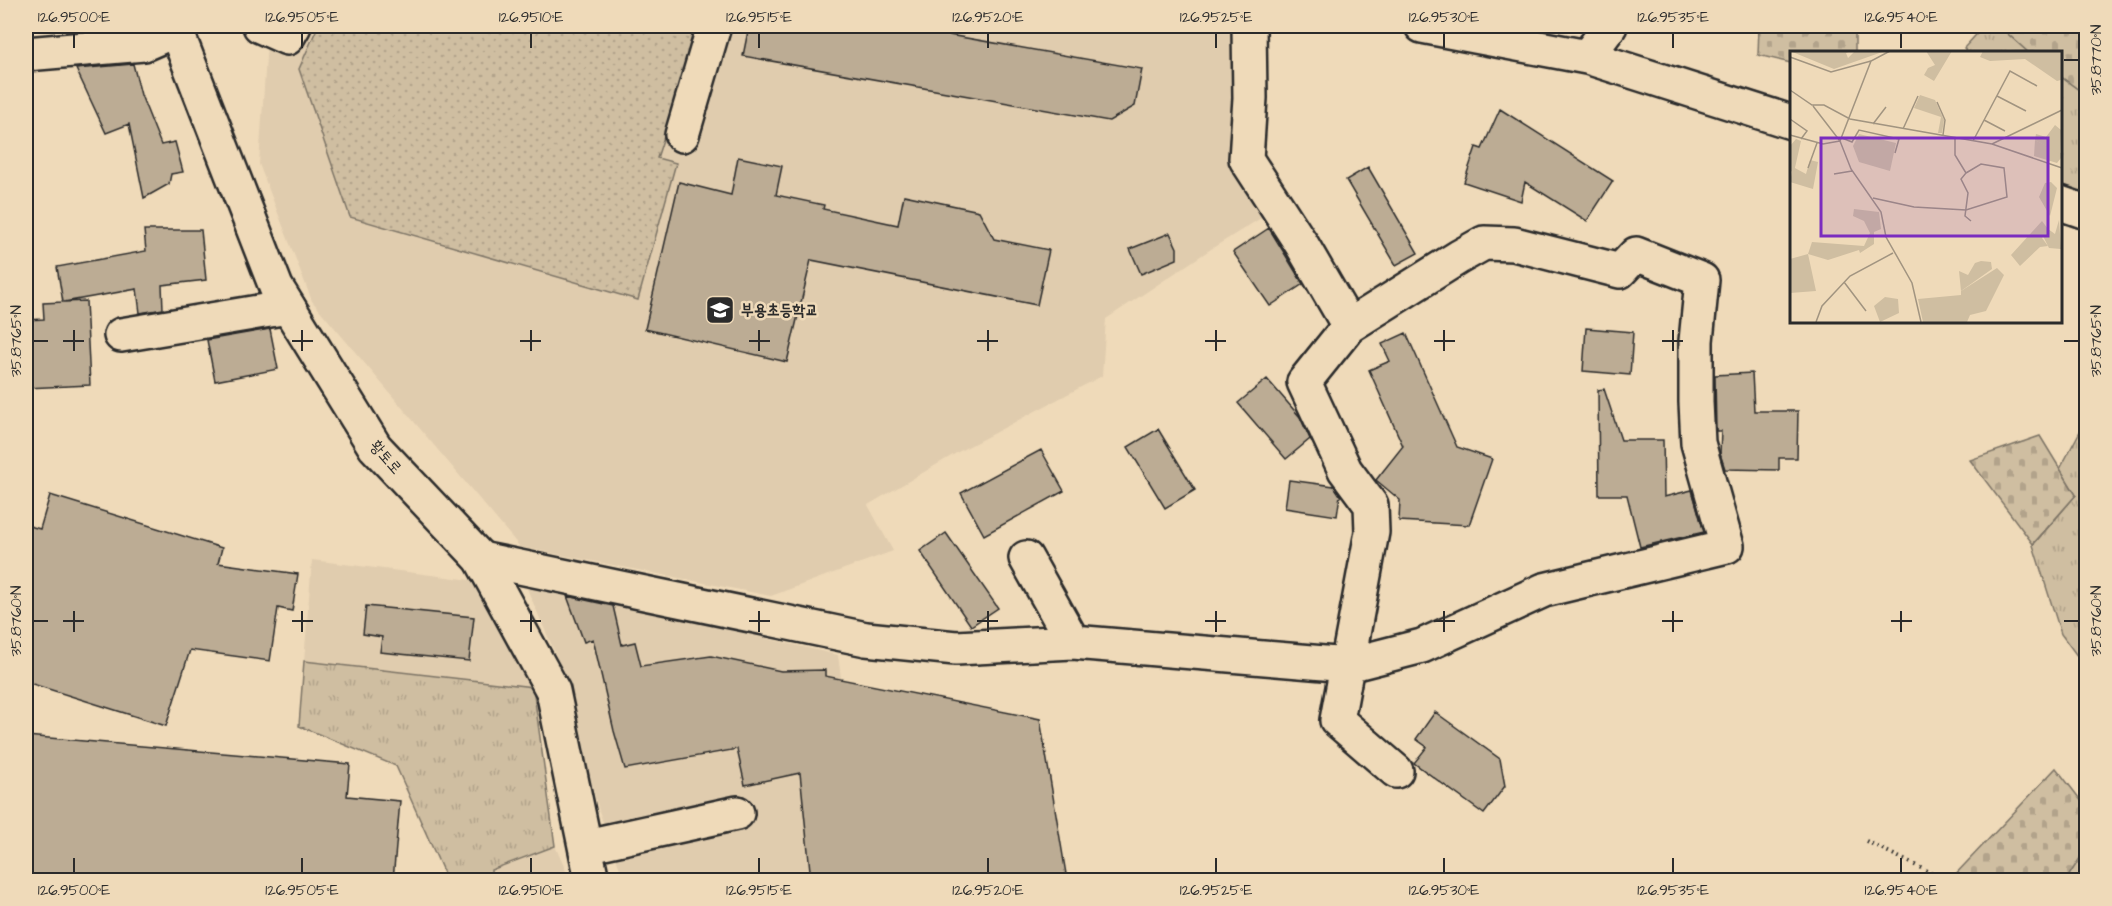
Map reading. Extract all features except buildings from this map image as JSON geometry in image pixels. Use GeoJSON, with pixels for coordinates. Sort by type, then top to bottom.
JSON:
{"type":"FeatureCollection","features":[{"type":"Feature","properties":{"kind":"street"},"geometry":{"type":"LineString","coordinates":[[260,26],[287,38],[294,26]]}},
{"type":"Feature","properties":{"kind":"street"},"geometry":{"type":"LineString","coordinates":[[682,135],[714,26]]}},
{"type":"Feature","properties":{"kind":"street"},"geometry":{"type":"LineString","coordinates":[[1250,26],[1250,98],[1246,159],[1302,245],[1349,326]]}},
{"type":"Feature","properties":{"kind":"street"},"geometry":{"type":"LineString","coordinates":[[1422,26],[1587,57],[1790,122]]}},
{"type":"Feature","properties":{"kind":"street"},"geometry":{"type":"LineString","coordinates":[[1587,57],[1610,26]]}},
{"type":"Feature","properties":{"kind":"street"},"geometry":{"type":"LineString","coordinates":[[26,54],[144,44],[175,27]]}},
{"type":"Feature","properties":{"kind":"street","name":"황토로"},"geometry":{"type":"LineString","coordinates":[[175,27],[276,287],[375,447],[482,559],[553,691],[592,880]]}},
{"type":"Feature","properties":{"kind":"street"},"geometry":{"type":"LineString","coordinates":[[2061,202],[2086,212]]}},
{"type":"Feature","properties":{"kind":"street"},"geometry":{"type":"LineString","coordinates":[[482,559],[866,639],[956,648],[1073,642],[1348,665],[1422,645],[1544,590],[1727,546],[1698,443],[1696,341],[1702,280],[1636,254],[1620,271],[1514,244],[1484,243],[1459,256],[1349,326],[1304,382],[1345,470],[1371,505],[1372,532],[1348,665],[1337,720],[1396,771]]}},
{"type":"Feature","properties":{"kind":"street"},"geometry":{"type":"LineString","coordinates":[[121,335],[288,306]]}},
{"type":"Feature","properties":{"kind":"street"},"geometry":{"type":"LineString","coordinates":[[1026,558],[1073,642]]}},
{"type":"Feature","properties":{"kind":"street"},"geometry":{"type":"LineString","coordinates":[[586,846],[737,813]]}},
{"type":"Feature","properties":{"kind":"path"},"geometry":{"type":"LineString","coordinates":[[1866,841],[1945,880]]}},
{"type":"Feature","properties":{"kind":"shaded area","name":"부용초등학교"},"geometry":{"type":"Polygon","coordinates":[[[268,26],[1234,26],[1232,142],[1269,213],[1106,319],[1102,376],[958,452],[868,505],[893,551],[771,596],[520,547],[312,301],[259,164],[268,26]]]}},
{"type":"Feature","properties":{"kind":"shaded area"},"geometry":{"type":"Polygon","coordinates":[[[312,560],[479,581],[533,687],[304,661],[312,560]]]}},
{"type":"Feature","properties":{"kind":"shaded area"},"geometry":{"type":"Polygon","coordinates":[[[524,582],[838,655],[868,880],[624,880],[599,811],[556,655],[524,582]]]}},
{"type":"Feature","properties":{"kind":"shaded area"},"geometry":{"type":"Polygon","coordinates":[[[555,846],[570,880],[491,880],[491,871],[555,846]]]}},
{"type":"Feature","properties":{"kind":"green space"},"geometry":{"type":"Polygon","coordinates":[[[318,26],[679,26],[696,39],[657,158],[676,163],[638,300],[350,217],[299,69],[318,26]]]}},
{"type":"Feature","properties":{"kind":"green space"},"geometry":{"type":"Polygon","coordinates":[[[1759,26],[1855,26],[1855,51],[1790,51],[1790,63],[1758,55],[1759,26]]]}},
{"type":"Feature","properties":{"kind":"green space"},"geometry":{"type":"Polygon","coordinates":[[[1984,26],[1999,26],[2027,51],[1966,51],[1964,48],[1984,26]]]}},
{"type":"Feature","properties":{"kind":"green space"},"geometry":{"type":"Polygon","coordinates":[[[1999,26],[2086,26],[2086,95],[2061,77],[2061,51],[2027,51],[1999,26]]]}},
{"type":"Feature","properties":{"kind":"green space"},"geometry":{"type":"Polygon","coordinates":[[[2061,77],[2086,95],[2086,195],[2061,186],[2061,77]]]}},
{"type":"Feature","properties":{"kind":"green space"},"geometry":{"type":"Polygon","coordinates":[[[2086,420],[2086,668],[2061,634],[2033,545],[2076,495],[2060,469],[2086,420]]]}},
{"type":"Feature","properties":{"kind":"green space"},"geometry":{"type":"Polygon","coordinates":[[[2040,436],[2076,495],[2033,544],[1970,460],[2040,436]]]}},
{"type":"Feature","properties":{"kind":"green space"},"geometry":{"type":"Polygon","coordinates":[[[304,661],[533,687],[555,846],[491,870],[491,880],[447,880],[396,766],[299,726],[304,661]]]}},
{"type":"Feature","properties":{"kind":"green space"},"geometry":{"type":"Polygon","coordinates":[[[2056,768],[2086,807],[2086,849],[2066,880],[1950,880],[2056,768]]]}},
{"type":"Feature","properties":{"kind":"green space"},"geometry":{"type":"Polygon","coordinates":[[[2085,849],[2086,880],[2066,880],[2085,849]]]}},
{"type":"Feature","properties":{"kind":"place","name":"부용초등학교"},"geometry":{"type":"Point","coordinates":[720,310]}}]}
